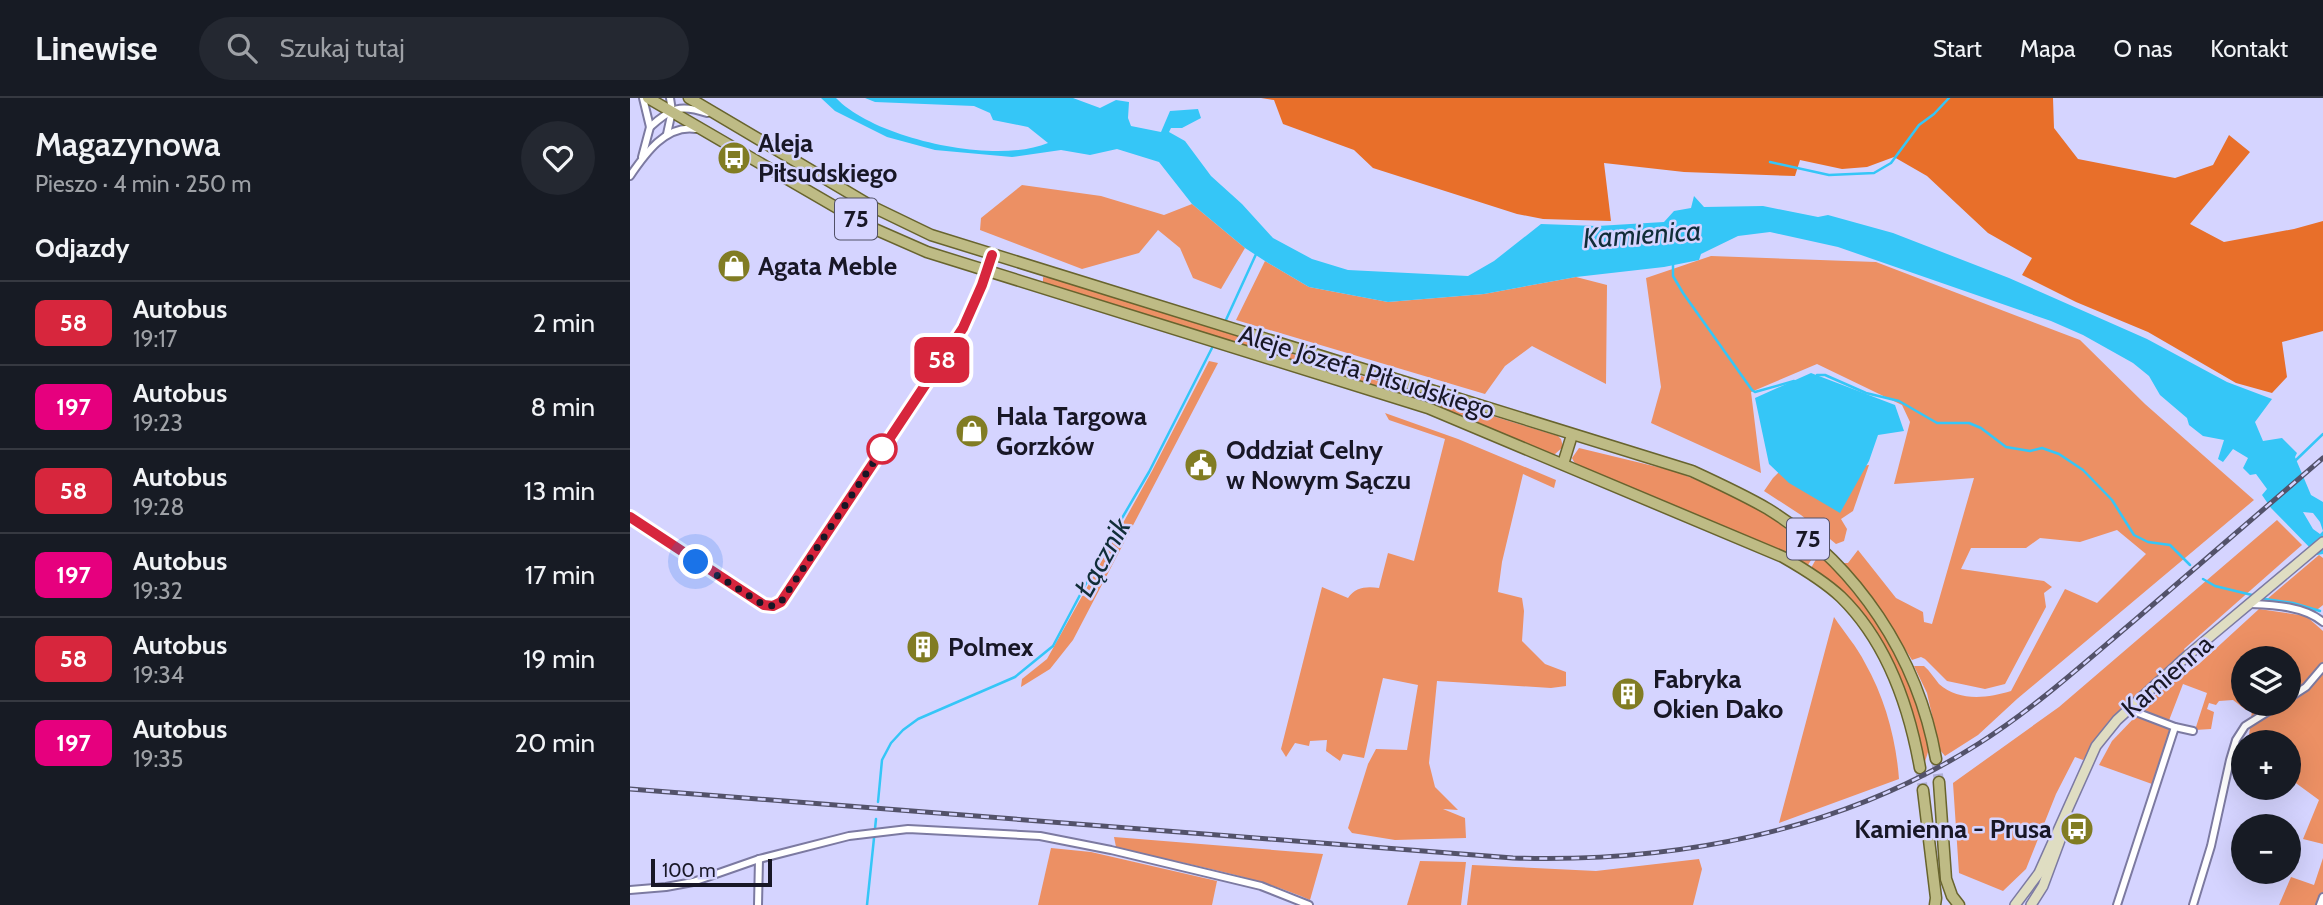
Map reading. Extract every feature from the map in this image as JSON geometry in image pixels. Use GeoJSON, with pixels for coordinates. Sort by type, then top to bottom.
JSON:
{"type":"FeatureCollection","features":[{"type":"Feature","properties":{"kind":"main road","name":"Aleje Józefa Piłsudskiego"},"geometry":{"type":"LineString","coordinates":[[648,98],[870,227],[927,252],[1428,408],[1783,558],[1828,585],[1862,622],[1887,663],[1904,701],[1920,768]]}},
{"type":"Feature","properties":{"kind":"main road","name":"Aleje Józefa Piłsudskiego"},"geometry":{"type":"LineString","coordinates":[[689,98],[873,207],[931,235],[1692,471],[1736,491],[1769,510],[1820,549],[1854,583],[1875,611],[1907,665],[1925,709],[1936,759]]}},
{"type":"Feature","properties":{"kind":"main road"},"geometry":{"type":"LineString","coordinates":[[791,181],[801,165]]}},
{"type":"Feature","properties":{"kind":"main road"},"geometry":{"type":"LineString","coordinates":[[1031,285],[1037,269]]}},
{"type":"Feature","properties":{"kind":"main road"},"geometry":{"type":"LineString","coordinates":[[1563,464],[1572,435]]}},
{"type":"Feature","properties":{"kind":"main road"},"geometry":{"type":"LineString","coordinates":[[1938,782],[1946,879],[1952,896],[1959,905]]}},
{"type":"Feature","properties":{"kind":"main road"},"geometry":{"type":"LineString","coordinates":[[1923,790],[1936,905],[1950,902],[1959,905]]}},
{"type":"Feature","properties":{"kind":"street"},"geometry":{"type":"LineString","coordinates":[[642,159],[650,127],[643,98]]}},
{"type":"Feature","properties":{"kind":"street"},"geometry":{"type":"LineString","coordinates":[[630,176],[642,159],[667,134],[670,98]]}},
{"type":"Feature","properties":{"kind":"street"},"geometry":{"type":"LineString","coordinates":[[650,127],[679,108],[691,107],[721,117]]}},
{"type":"Feature","properties":{"kind":"street","name":"Aleje Józefa Piłsudskiego"},"geometry":{"type":"LineString","coordinates":[[667,134],[692,128],[711,134]]}},
{"type":"Feature","properties":{"kind":"street"},"geometry":{"type":"LineString","coordinates":[[630,517],[764,605],[773,606],[781,602],[963,328],[992,255]]}},
{"type":"Feature","properties":{"kind":"street","name":"Kamienna"},"geometry":{"type":"LineString","coordinates":[[2015,905],[2039,873],[2096,746],[2116,720],[2323,542]]}},
{"type":"Feature","properties":{"kind":"street"},"geometry":{"type":"LineString","coordinates":[[2250,604],[2303,611],[2323,623]]}},
{"type":"Feature","properties":{"kind":"street"},"geometry":{"type":"LineString","coordinates":[[2301,690],[2323,667]]}},
{"type":"Feature","properties":{"kind":"street"},"geometry":{"type":"LineString","coordinates":[[2128,709],[2193,731]]}},
{"type":"Feature","properties":{"kind":"street"},"geometry":{"type":"LineString","coordinates":[[2193,905],[2211,846],[2236,740],[2245,726],[2261,716]]}},
{"type":"Feature","properties":{"kind":"street"},"geometry":{"type":"LineString","coordinates":[[2117,905],[2175,727]]}},
{"type":"Feature","properties":{"kind":"street","name":"Kamienna"},"geometry":{"type":"LineString","coordinates":[[2031,905],[2051,866],[2066,825],[2069,807]]}},
{"type":"Feature","properties":{"kind":"street"},"geometry":{"type":"LineString","coordinates":[[630,890],[693,882],[760,859],[849,836],[908,829],[1040,836],[1261,886],[1306,904]]}},
{"type":"Feature","properties":{"kind":"street"},"geometry":{"type":"LineString","coordinates":[[758,905],[760,859]]}},
{"type":"Feature","properties":{"kind":"street"},"geometry":{"type":"LineString","coordinates":[[2320,905],[2323,897]]}},
{"type":"Feature","properties":{"kind":"shaded area"},"geometry":{"type":"Polygon","coordinates":[[[1261,98],[2053,98],[2054,128],[2078,159],[2175,178],[2213,165],[2229,135],[2250,152],[2190,224],[2224,242],[2323,221],[2323,331],[2282,342],[2287,377],[2272,393],[2236,383],[2148,332],[2076,302],[2022,275],[2032,258],[1988,233],[1927,176],[1894,157],[1867,167],[1842,169],[1800,160],[1795,176],[1684,172],[1604,163],[1611,221],[1543,219],[1517,214],[1373,168],[1354,150],[1283,124],[1274,100],[1261,98]]]}},
{"type":"Feature","properties":{"kind":"shaded area"},"geometry":{"type":"Polygon","coordinates":[[[1022,185],[1101,196],[1164,215],[1192,204],[1245,248],[1221,289],[1193,278],[1180,248],[1158,230],[1139,253],[1082,269],[980,230],[981,218],[1022,185]]]}},
{"type":"Feature","properties":{"kind":"shaded area"},"geometry":{"type":"Polygon","coordinates":[[[1711,256],[1876,262],[2080,340],[2145,404],[2254,500],[2017,699],[1978,735],[1945,756],[1940,750],[1927,693],[1914,666],[1924,666],[1939,684],[1955,694],[1983,697],[2011,691],[2065,589],[2097,603],[2146,554],[2117,530],[2080,542],[2040,538],[2026,548],[1971,548],[1961,569],[2044,581],[2052,587],[2044,593],[2046,607],[2005,684],[1985,689],[1947,681],[1925,659],[1921,657],[1912,660],[1885,618],[1842,563],[1848,563],[1858,550],[1896,598],[1923,612],[1924,622],[1932,624],[1974,478],[1894,484],[1910,422],[1902,405],[1817,364],[1751,392],[1761,473],[1651,423],[1661,387],[1646,278],[1711,256]]]}},
{"type":"Feature","properties":{"kind":"shaded area"},"geometry":{"type":"Polygon","coordinates":[[[1265,261],[1309,287],[1388,302],[1484,294],[1576,277],[1607,285],[1606,384],[1532,346],[1505,366],[1485,394],[1236,320],[1265,261]]]}},
{"type":"Feature","properties":{"kind":"shaded area"},"geometry":{"type":"Polygon","coordinates":[[[1043,277],[1291,353],[1299,362],[1043,283],[1043,277]]]}},
{"type":"Feature","properties":{"kind":"shaded area"},"geometry":{"type":"Polygon","coordinates":[[[1209,361],[1218,363],[1073,640],[1050,669],[1021,687],[1022,679],[1047,659],[1152,471],[1209,361]]]}},
{"type":"Feature","properties":{"kind":"shaded area"},"geometry":{"type":"Polygon","coordinates":[[[1322,364],[1558,436],[1563,447],[1551,454],[1448,411],[1317,368],[1322,364]]]}},
{"type":"Feature","properties":{"kind":"shaded area"},"geometry":{"type":"Polygon","coordinates":[[[1385,413],[1458,439],[1556,480],[1554,488],[1523,474],[1502,562],[1498,592],[1522,598],[1522,641],[1545,664],[1566,672],[1566,686],[1551,688],[1437,681],[1429,763],[1435,787],[1458,810],[1443,809],[1465,818],[1466,838],[1395,840],[1352,833],[1348,828],[1368,764],[1376,749],[1407,750],[1418,685],[1383,678],[1364,758],[1343,754],[1340,761],[1326,751],[1327,740],[1310,741],[1309,746],[1295,743],[1286,757],[1281,749],[1322,587],[1348,598],[1362,588],[1379,588],[1388,553],[1414,561],[1445,439],[1389,420],[1385,413]]]}},
{"type":"Feature","properties":{"kind":"shaded area"},"geometry":{"type":"Polygon","coordinates":[[[1579,448],[1674,471],[1720,489],[1764,512],[1816,552],[1808,565],[1581,467],[1572,458],[1579,448]]]}},
{"type":"Feature","properties":{"kind":"shaded area"},"geometry":{"type":"Polygon","coordinates":[[[1869,465],[1853,511],[1841,519],[1847,529],[1844,541],[1836,544],[1801,515],[1764,491],[1784,467],[1823,471],[1869,465]]]}},
{"type":"Feature","properties":{"kind":"shaded area"},"geometry":{"type":"Polygon","coordinates":[[[2277,520],[2302,545],[2184,649],[2186,653],[2108,722],[2083,760],[2075,757],[2056,794],[2026,869],[2003,891],[1959,873],[1953,783],[2059,707],[2277,520]]]}},
{"type":"Feature","properties":{"kind":"shaded area"},"geometry":{"type":"Polygon","coordinates":[[[1819,554],[1876,622],[1904,671],[1924,726],[1930,755],[1928,752],[1924,765],[1911,708],[1897,673],[1838,588],[1811,568],[1819,554]]]}},
{"type":"Feature","properties":{"kind":"shaded area"},"geometry":{"type":"Polygon","coordinates":[[[2319,555],[2323,558],[2323,605],[2313,613],[2303,606],[2266,600],[2319,555]]]}},
{"type":"Feature","properties":{"kind":"shaded area"},"geometry":{"type":"Polygon","coordinates":[[[2259,609],[2306,616],[2323,631],[2323,844],[2303,839],[2319,800],[2301,787],[2301,730],[2250,730],[2251,716],[2301,716],[2301,646],[2231,646],[2231,700],[2219,701],[2216,705],[2209,703],[2207,709],[2214,712],[2211,729],[2195,730],[2207,693],[2183,684],[2168,723],[2136,709],[2199,664],[2259,609]]]}},
{"type":"Feature","properties":{"kind":"shaded area"},"geometry":{"type":"Polygon","coordinates":[[[1834,617],[1862,657],[1878,690],[1892,734],[1899,779],[1779,823],[1834,617]]]}},
{"type":"Feature","properties":{"kind":"shaded area"},"geometry":{"type":"Polygon","coordinates":[[[2136,716],[2172,730],[2152,784],[2099,765],[2112,741],[2136,716]]]}},
{"type":"Feature","properties":{"kind":"shaded area"},"geometry":{"type":"Polygon","coordinates":[[[1114,837],[1323,854],[1310,900],[1239,876],[1116,847],[1114,837]]]}},
{"type":"Feature","properties":{"kind":"shaded area"},"geometry":{"type":"Polygon","coordinates":[[[1051,848],[1091,852],[1217,881],[1212,905],[1038,905],[1051,848]]]}},
{"type":"Feature","properties":{"kind":"shaded area"},"geometry":{"type":"Polygon","coordinates":[[[2323,858],[2323,895],[2319,905],[2279,905],[2288,884],[2301,884],[2301,880],[2314,885],[2323,858]]]}},
{"type":"Feature","properties":{"kind":"shaded area"},"geometry":{"type":"Polygon","coordinates":[[[1699,859],[1702,869],[1693,905],[1467,905],[1472,865],[1596,871],[1699,859]]]}},
{"type":"Feature","properties":{"kind":"shaded area"},"geometry":{"type":"Polygon","coordinates":[[[1420,861],[1466,862],[1461,905],[1407,905],[1420,861]]]}},
{"type":"Feature","properties":{"kind":"water","name":"Kamienica"},"geometry":{"type":"Polygon","coordinates":[[[821,98],[836,98],[854,113],[907,136],[937,144],[998,151],[1026,149],[1048,143],[1028,127],[993,120],[990,113],[974,106],[875,102],[865,98],[1073,98],[1100,108],[1116,100],[1129,102],[1128,118],[1131,126],[1161,132],[1170,111],[1198,109],[1201,118],[1182,128],[1171,128],[1169,132],[1185,141],[1211,176],[1242,204],[1273,238],[1312,259],[1348,270],[1468,276],[1494,261],[1541,224],[1597,226],[1664,222],[1674,211],[1691,208],[1694,196],[1704,207],[1763,206],[1818,217],[1828,215],[1893,233],[2009,278],[2147,339],[2227,382],[2272,399],[2255,422],[2263,441],[2282,438],[2297,453],[2295,457],[2311,495],[2323,502],[2323,531],[2323,554],[2317,555],[2271,508],[2262,495],[2267,489],[2256,474],[2250,475],[2243,468],[2248,458],[2233,449],[2223,462],[2218,459],[2224,440],[2203,436],[2189,425],[2187,418],[2160,395],[2149,376],[2133,363],[2083,335],[2051,321],[1838,247],[1770,232],[1738,236],[1701,254],[1699,260],[1664,267],[1576,277],[1484,294],[1388,302],[1309,287],[1265,261],[1192,204],[1159,162],[1117,149],[1090,155],[1061,150],[1012,157],[935,150],[887,137],[835,111],[821,98]],[[2303,512],[2313,529],[2320,534],[2323,531],[2313,513],[2303,512]]]}},
{"type":"Feature","properties":{"kind":"water"},"geometry":{"type":"Polygon","coordinates":[[[1811,373],[1895,405],[1904,431],[1878,435],[1869,461],[1840,513],[1789,483],[1769,464],[1755,398],[1811,373]]]}},
{"type":"Feature","properties":{"kind":"waterway"},"geometry":{"type":"LineString","coordinates":[[1770,162],[1829,175],[1874,173],[1891,163],[1919,125],[1949,98]]}},
{"type":"Feature","properties":{"kind":"waterway","name":"Łącznik"},"geometry":{"type":"LineString","coordinates":[[1225,322],[1257,252]]}},
{"type":"Feature","properties":{"kind":"waterway","name":"Kamienica"},"geometry":{"type":"LineString","coordinates":[[1673,262],[1673,276],[1683,293],[1752,390],[1755,392],[1794,381]]}},
{"type":"Feature","properties":{"kind":"waterway","name":"Łącznik"},"geometry":{"type":"LineString","coordinates":[[878,802],[882,760],[891,743],[903,730],[918,719],[1015,677],[1053,646],[1149,472],[1214,344]]}},
{"type":"Feature","properties":{"kind":"waterway"},"geometry":{"type":"LineString","coordinates":[[1817,375],[1825,375],[1866,393],[1899,401],[1937,423],[1969,423],[1981,428],[2006,447],[2030,451],[2042,448],[2059,454],[2083,470],[2112,500],[2134,535],[2148,542],[2170,545],[2190,565]]}},
{"type":"Feature","properties":{"kind":"waterway"},"geometry":{"type":"LineString","coordinates":[[2296,460],[2323,434]]}},
{"type":"Feature","properties":{"kind":"waterway"},"geometry":{"type":"LineString","coordinates":[[2203,579],[2215,586],[2252,595]]}},
{"type":"Feature","properties":{"kind":"waterway"},"geometry":{"type":"LineString","coordinates":[[2265,599],[2320,611]]}},
{"type":"Feature","properties":{"kind":"waterway","name":"Łącznik"},"geometry":{"type":"LineString","coordinates":[[867,905],[876,819]]}},
{"type":"Feature","properties":{"kind":"tunnel"},"geometry":{"type":"LineString","coordinates":[[1936,759],[1939,782]]}},
{"type":"Feature","properties":{"kind":"tunnel"},"geometry":{"type":"LineString","coordinates":[[1920,768],[1923,790]]}},
{"type":"Feature","properties":{"kind":"railway"},"geometry":{"type":"LineString","coordinates":[[630,789],[1513,858],[1634,855],[1754,836],[1813,820],[1870,800],[1925,774],[1978,744],[2078,669],[2323,458]]}},
{"type":"Feature","properties":{"kind":"bus line","name":"58"},"geometry":{"type":"LineString","coordinates":[[630,517],[764,605],[773,606],[781,602],[963,328],[992,255]]}},
{"type":"Feature","properties":{"kind":"place","name":"Aleja Piłsudskiego"},"geometry":{"type":"Point","coordinates":[734,158]}},
{"type":"Feature","properties":{"kind":"place","name":"Agata Meble"},"geometry":{"type":"Point","coordinates":[734,266]}},
{"type":"Feature","properties":{"kind":"place","name":"Hala Targowa Gorzków"},"geometry":{"type":"Point","coordinates":[972,431]}},
{"type":"Feature","properties":{"kind":"place","name":"Oddział Celny w Nowym Sączu"},"geometry":{"type":"Point","coordinates":[1201,465]}},
{"type":"Feature","properties":{"kind":"place","name":"Polmex"},"geometry":{"type":"Point","coordinates":[923,647]}},
{"type":"Feature","properties":{"kind":"place","name":"Fabryka Okien Dako"},"geometry":{"type":"Point","coordinates":[1628,694]}},
{"type":"Feature","properties":{"kind":"place","name":"Kamienna - Prusa"},"geometry":{"type":"Point","coordinates":[2077,829]}},
{"type":"Feature","properties":{"kind":"route"},"geometry":{"type":"LineString","coordinates":[[696,562],[764,605],[773,606],[781,602],[889,439],[882,449]]}}]}
